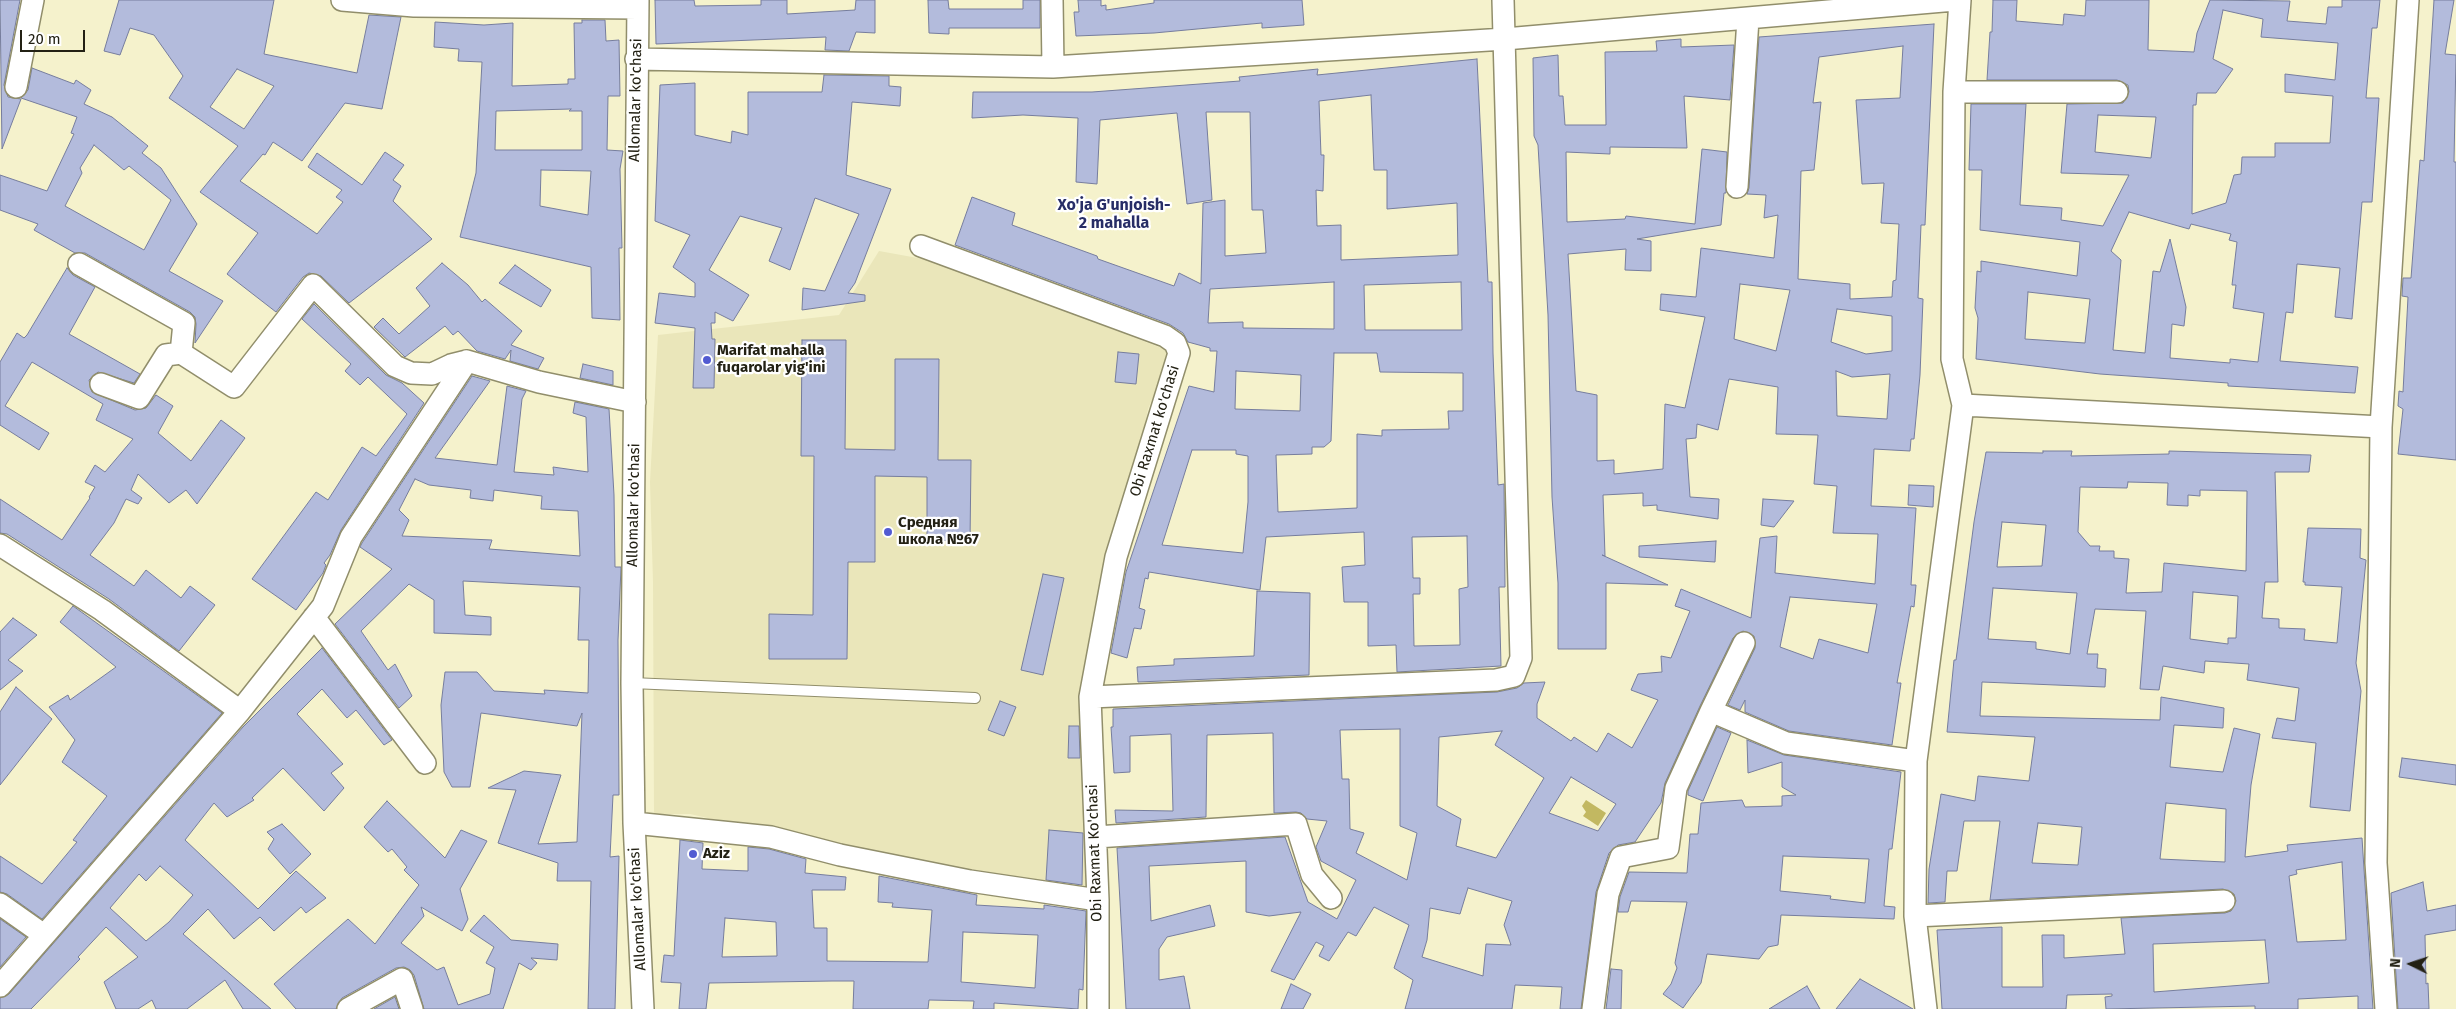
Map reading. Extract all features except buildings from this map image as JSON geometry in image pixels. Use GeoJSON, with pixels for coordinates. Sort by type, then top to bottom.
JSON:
{"type":"FeatureCollection","features":[{"type":"Feature","properties":{"kind":"street"},"geometry":{"type":"LineString","coordinates":[[16,87],[33,0]]}},
{"type":"Feature","properties":{"kind":"street"},"geometry":{"type":"LineString","coordinates":[[342,0],[414,6],[638,4]]}},
{"type":"Feature","properties":{"kind":"street"},"geometry":{"type":"LineString","coordinates":[[1052,0],[1053,67]]}},
{"type":"Feature","properties":{"kind":"street"},"geometry":{"type":"LineString","coordinates":[[1090,697],[1496,680],[1514,676],[1521,658],[1503,0]]}},
{"type":"Feature","properties":{"kind":"street"},"geometry":{"type":"LineString","coordinates":[[636,59],[1053,67],[1505,39],[1955,0]]}},
{"type":"Feature","properties":{"kind":"street"},"geometry":{"type":"LineString","coordinates":[[1926,1009],[1915,916],[1916,761],[1963,405],[1952,359],[1954,92],[1960,0]]}},
{"type":"Feature","properties":{"kind":"street"},"geometry":{"type":"LineString","coordinates":[[2386,1009],[2376,863],[2381,426],[2408,0]]}},
{"type":"Feature","properties":{"kind":"street","name":"Allomalar ko'chasi"},"geometry":{"type":"LineString","coordinates":[[638,4],[636,59],[632,683],[634,823],[643,1009]]}},
{"type":"Feature","properties":{"kind":"street"},"geometry":{"type":"LineString","coordinates":[[1737,187],[1748,19]]}},
{"type":"Feature","properties":{"kind":"street"},"geometry":{"type":"LineString","coordinates":[[1954,92],[2117,92]]}},
{"type":"Feature","properties":{"kind":"street","name":"Obi Raxmat ko'chasi"},"geometry":{"type":"LineString","coordinates":[[921,246],[1165,336],[1175,343],[1179,353],[1116,557],[1090,697]]}},
{"type":"Feature","properties":{"kind":"street"},"geometry":{"type":"LineString","coordinates":[[79,264],[184,323],[181,353]]}},
{"type":"Feature","properties":{"kind":"street"},"geometry":{"type":"LineString","coordinates":[[101,384],[139,398],[166,355],[181,353],[234,387],[313,285],[395,366],[411,373],[432,374],[451,365],[467,361],[540,382],[635,402]]}},
{"type":"Feature","properties":{"kind":"street"},"geometry":{"type":"LineString","coordinates":[[0,986],[240,711],[323,606],[351,537],[467,361]]}},
{"type":"Feature","properties":{"kind":"street"},"geometry":{"type":"LineString","coordinates":[[1963,405],[2381,426]]}},
{"type":"Feature","properties":{"kind":"street"},"geometry":{"type":"LineString","coordinates":[[0,545],[102,610],[240,711]]}},
{"type":"Feature","properties":{"kind":"street"},"geometry":{"type":"LineString","coordinates":[[314,617],[425,763]]}},
{"type":"Feature","properties":{"kind":"street"},"geometry":{"type":"LineString","coordinates":[[1593,1009],[1608,894],[1621,857],[1668,848],[1676,788],[1744,643]]}},
{"type":"Feature","properties":{"kind":"street","name":"Obi Raxmat Ko'chasi"},"geometry":{"type":"LineString","coordinates":[[1090,697],[1098,900],[1098,1009]]}},
{"type":"Feature","properties":{"kind":"street"},"geometry":{"type":"LineString","coordinates":[[1711,711],[1786,743],[1916,761]]}},
{"type":"Feature","properties":{"kind":"street"},"geometry":{"type":"LineString","coordinates":[[634,823],[771,837],[840,855],[960,879],[1098,900]]}},
{"type":"Feature","properties":{"kind":"street"},"geometry":{"type":"LineString","coordinates":[[1096,837],[1296,824],[1312,876],[1331,898]]}},
{"type":"Feature","properties":{"kind":"street"},"geometry":{"type":"LineString","coordinates":[[1915,916],[2224,901]]}},
{"type":"Feature","properties":{"kind":"street"},"geometry":{"type":"LineString","coordinates":[[0,904],[44,935]]}},
{"type":"Feature","properties":{"kind":"street"},"geometry":{"type":"LineString","coordinates":[[348,1009],[402,979],[412,1009]]}},
{"type":"Feature","properties":{"kind":"lane"},"geometry":{"type":"LineString","coordinates":[[632,683],[975,698]]}},
{"type":"Feature","properties":{"kind":"shaded area","name":"Средняя школа №67"},"geometry":{"type":"Polygon","coordinates":[[[879,251],[934,261],[1172,352],[1148,409],[1089,717],[1090,893],[984,881],[690,814],[654,814],[653,582],[650,482],[658,335],[839,315],[879,251]]]}},
{"type":"Feature","properties":{"kind":"shaded area"},"geometry":{"type":"Polygon","coordinates":[[[1586,800],[1606,813],[1598,826],[1583,816],[1586,812],[1582,806],[1586,800]]]}},
{"type":"Feature","properties":{"kind":"place","name":"Marifat mahalla fuqarolar yig'ini"},"geometry":{"type":"Point","coordinates":[707,360]}},
{"type":"Feature","properties":{"kind":"place","name":"Средняя школа №67"},"geometry":{"type":"Point","coordinates":[888,532]}},
{"type":"Feature","properties":{"kind":"place","name":"Aziz"},"geometry":{"type":"Point","coordinates":[693,854]}},
{"type":"Feature","properties":{"kind":"district","name":"Xo'ja G'unjoish- 2 mahalla"},"geometry":{"type":"Point","coordinates":[1114,215]}}]}
